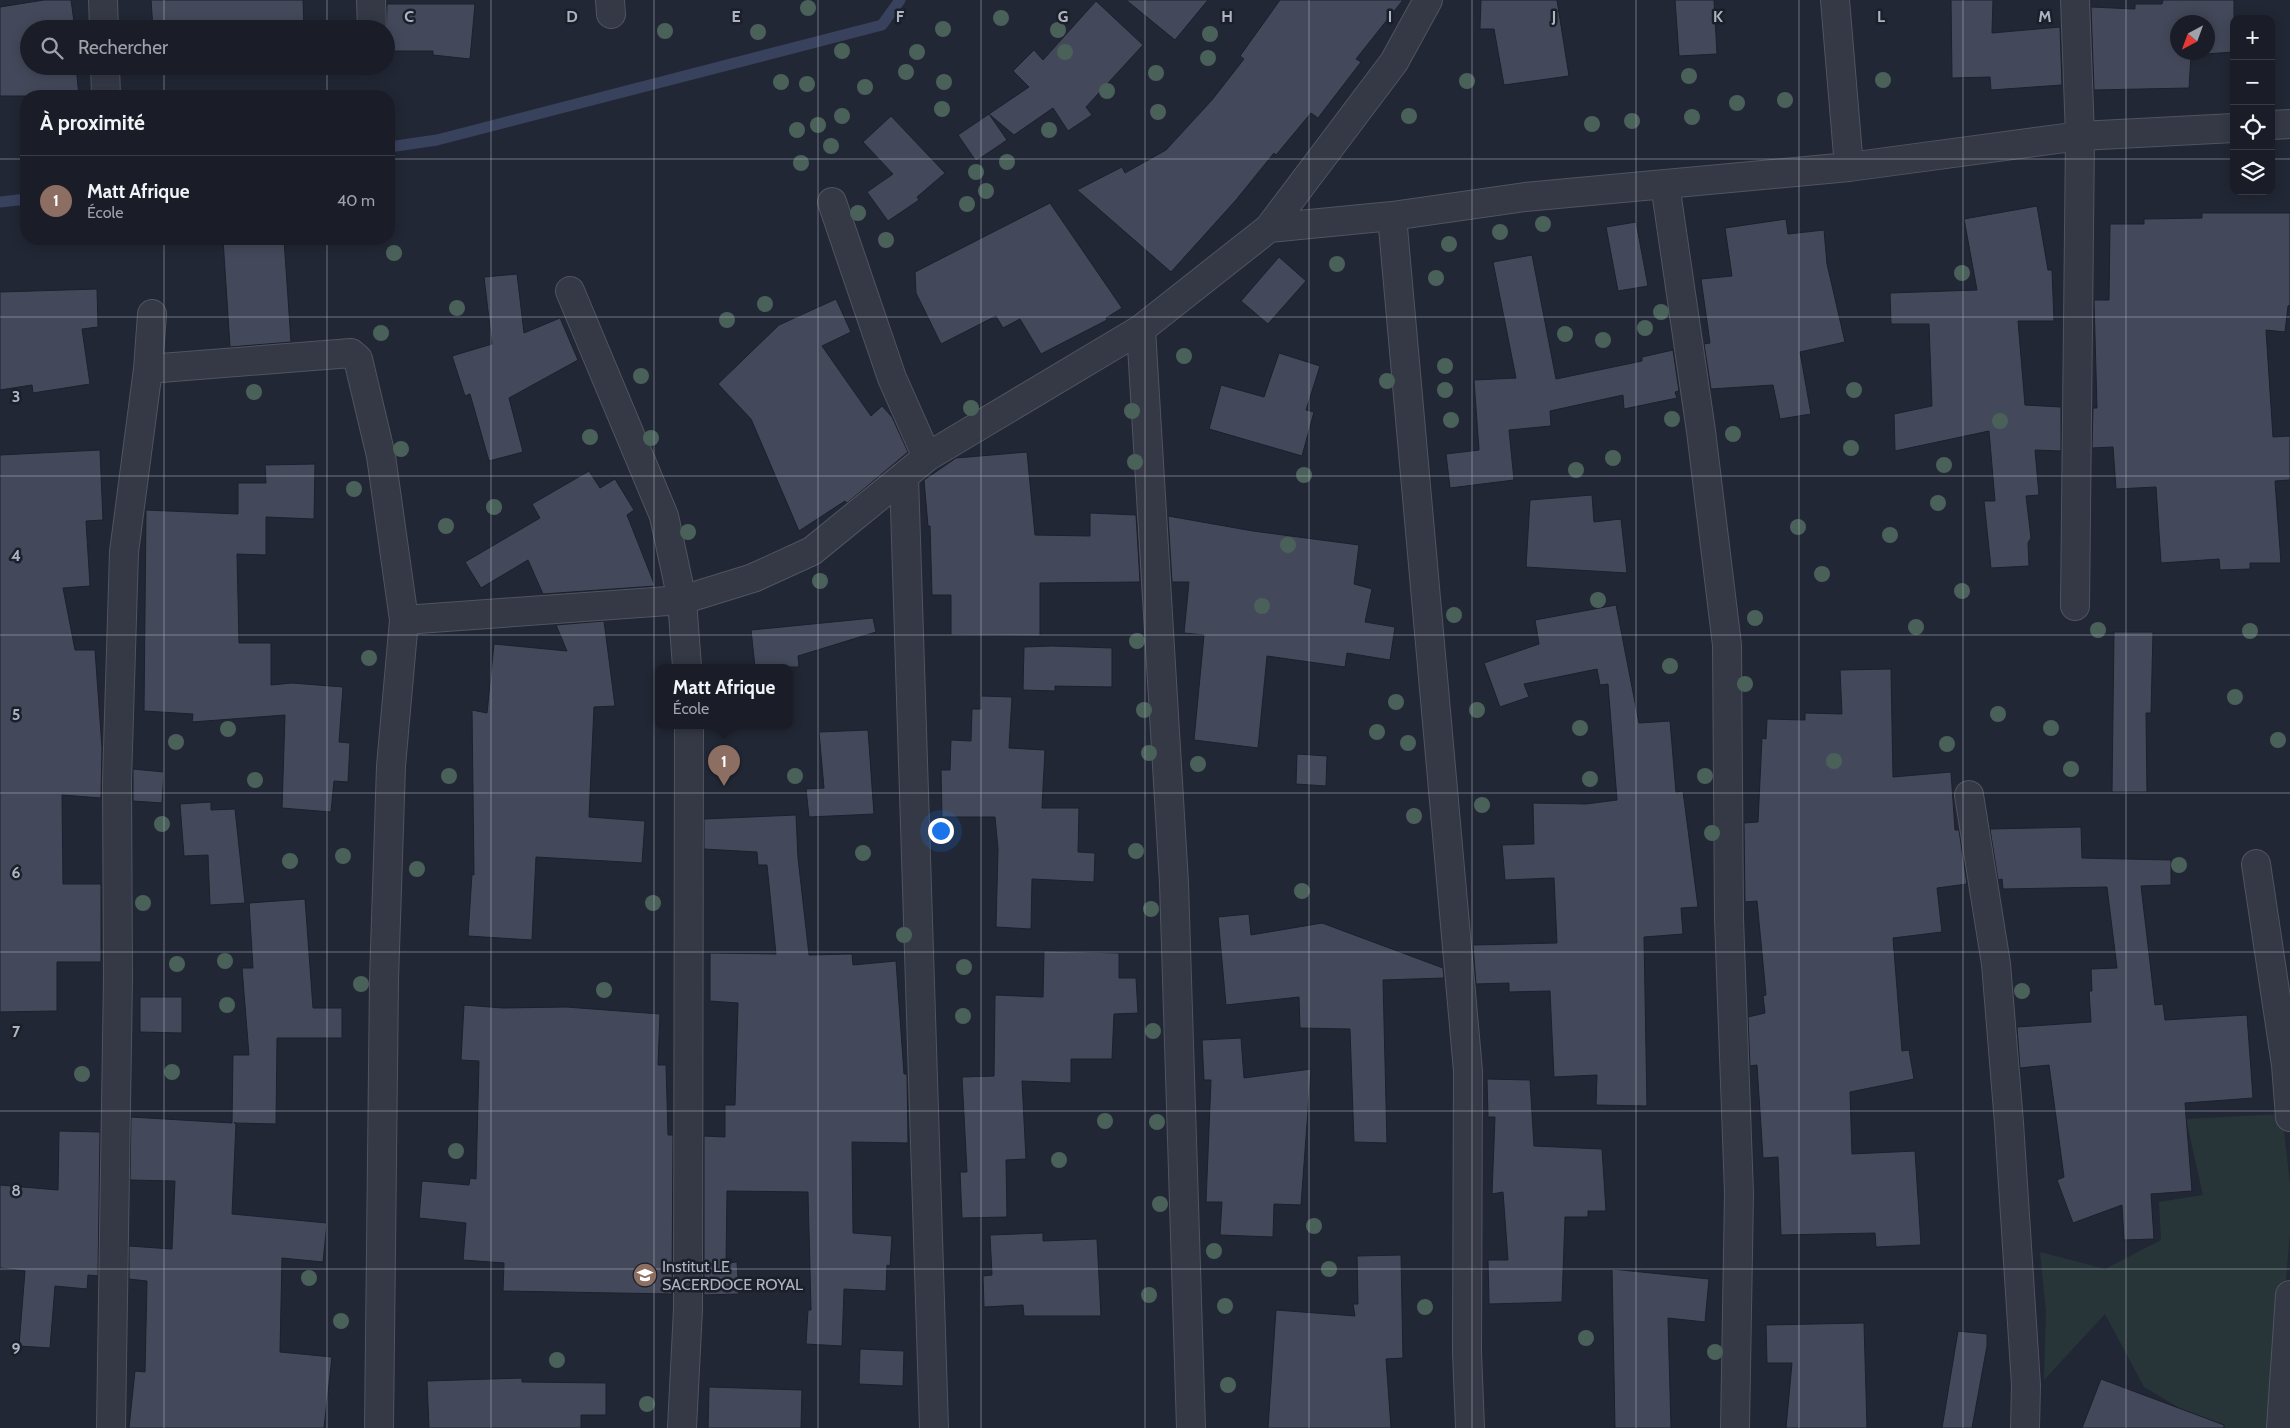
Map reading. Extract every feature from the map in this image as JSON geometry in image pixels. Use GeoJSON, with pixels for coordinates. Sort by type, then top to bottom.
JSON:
{"type":"FeatureCollection","features":[{"type":"Feature","properties":{"kind":"street"},"geometry":{"type":"LineString","coordinates":[[103,0],[104,20]]}},
{"type":"Feature","properties":{"kind":"street"},"geometry":{"type":"LineString","coordinates":[[371,0],[372,20]]}},
{"type":"Feature","properties":{"kind":"street"},"geometry":{"type":"LineString","coordinates":[[404,620],[682,600],[754,578],[812,551],[928,457],[1141,329],[1269,228],[1394,62],[1428,0]]}},
{"type":"Feature","properties":{"kind":"street"},"geometry":{"type":"LineString","coordinates":[[1836,0],[1849,167]]}},
{"type":"Feature","properties":{"kind":"street"},"geometry":{"type":"LineString","coordinates":[[2075,0],[2080,136],[2075,606]]}},
{"type":"Feature","properties":{"kind":"street"},"geometry":{"type":"LineString","coordinates":[[105,75],[106,90]]}},
{"type":"Feature","properties":{"kind":"street"},"geometry":{"type":"LineString","coordinates":[[2275,125],[2290,124]]}},
{"type":"Feature","properties":{"kind":"street"},"geometry":{"type":"LineString","coordinates":[[1269,228],[1392,216],[1526,197],[1849,167],[2080,136],[2230,128]]}},
{"type":"Feature","properties":{"kind":"street"},"geometry":{"type":"LineString","coordinates":[[1665,184],[1701,432],[1727,644],[1729,918],[1739,1193],[1735,1428]]}},
{"type":"Feature","properties":{"kind":"street"},"geometry":{"type":"LineString","coordinates":[[832,202],[892,378],[928,457]]}},
{"type":"Feature","properties":{"kind":"street"},"geometry":{"type":"LineString","coordinates":[[1392,216],[1468,1071],[1467,1352],[1470,1428]]}},
{"type":"Feature","properties":{"kind":"street"},"geometry":{"type":"LineString","coordinates":[[570,291],[664,516],[682,600],[687,664]]}},
{"type":"Feature","properties":{"kind":"street"},"geometry":{"type":"LineString","coordinates":[[111,1428],[118,977],[117,781],[124,552],[148,369],[152,314]]}},
{"type":"Feature","properties":{"kind":"street"},"geometry":{"type":"LineString","coordinates":[[1141,329],[1174,883],[1191,1428]]}},
{"type":"Feature","properties":{"kind":"street"},"geometry":{"type":"LineString","coordinates":[[148,369],[351,353],[358,359],[381,456],[404,620],[391,766],[384,980],[379,1428]]}},
{"type":"Feature","properties":{"kind":"street"},"geometry":{"type":"LineString","coordinates":[[904,476],[934,1428]]}},
{"type":"Feature","properties":{"kind":"street"},"geometry":{"type":"LineString","coordinates":[[682,1428],[688,1310],[689,729]]}},
{"type":"Feature","properties":{"kind":"street"},"geometry":{"type":"LineString","coordinates":[[1969,795],[1997,973],[2010,1124],[2025,1366],[2025,1428]]}},
{"type":"Feature","properties":{"kind":"street"},"geometry":{"type":"LineString","coordinates":[[2256,864],[2286,1065],[2290,1117]]}},
{"type":"Feature","properties":{"kind":"street"},"geometry":{"type":"LineString","coordinates":[[2281,1428],[2290,1295]]}},
{"type":"Feature","properties":{"kind":"shaded area"},"geometry":{"type":"Polygon","coordinates":[[[2282,1114],[2290,1184],[2290,1233],[2273,1428],[2213,1428],[2144,1387],[2105,1314],[2044,1380],[2046,1312],[2040,1252],[2105,1269],[2161,1240],[2159,1202],[2203,1195],[2186,1119],[2282,1114]]]}},
{"type":"Feature","properties":{"kind":"building"},"geometry":{"type":"Polygon","coordinates":[[[44,0],[71,0],[74,20],[20,20],[20,75],[77,75],[78,90],[20,90],[20,96],[0,96],[0,7],[44,0]]]}},
{"type":"Feature","properties":{"kind":"building"},"geometry":{"type":"Polygon","coordinates":[[[151,0],[303,0],[304,20],[152,20],[151,0]]]}},
{"type":"Feature","properties":{"kind":"building"},"geometry":{"type":"Polygon","coordinates":[[[1126,0],[1208,0],[1175,40],[1126,0]]]}},
{"type":"Feature","properties":{"kind":"building"},"geometry":{"type":"Polygon","coordinates":[[[1280,0],[1403,0],[1356,59],[1361,62],[1318,118],[1311,113],[1171,272],[1077,190],[1122,167],[1125,173],[1166,150],[1212,100],[1244,59],[1240,56],[1280,0]]]}},
{"type":"Feature","properties":{"kind":"building"},"geometry":{"type":"Polygon","coordinates":[[[1481,0],[1557,0],[1569,76],[1504,85],[1494,29],[1480,29],[1481,0]]]}},
{"type":"Feature","properties":{"kind":"building"},"geometry":{"type":"Polygon","coordinates":[[[1675,0],[1714,0],[1717,54],[1679,56],[1675,0]]]}},
{"type":"Feature","properties":{"kind":"building"},"geometry":{"type":"Polygon","coordinates":[[[1951,0],[1993,0],[1992,33],[2060,27],[2062,85],[1991,90],[1990,77],[1952,78],[1951,0]]]}},
{"type":"Feature","properties":{"kind":"building"},"geometry":{"type":"Polygon","coordinates":[[[2163,0],[2234,0],[2234,15],[2230,15],[2230,52],[2215,53],[2215,15],[2170,15],[2170,60],[2191,60],[2189,88],[2094,90],[2091,7],[2135,9],[2135,4],[2162,4],[2163,0]]]}},
{"type":"Feature","properties":{"kind":"building"},"geometry":{"type":"Polygon","coordinates":[[[1096,1],[1143,45],[1086,107],[1092,115],[1068,131],[1053,108],[1014,135],[989,114],[1029,87],[1013,71],[1034,50],[1043,60],[1096,1]]]}},
{"type":"Feature","properties":{"kind":"building"},"geometry":{"type":"Polygon","coordinates":[[[387,4],[475,4],[470,59],[433,55],[433,51],[395,51],[395,20],[387,20],[387,4]]]}},
{"type":"Feature","properties":{"kind":"building"},"geometry":{"type":"Polygon","coordinates":[[[989,114],[1007,140],[976,161],[958,135],[989,114]]]}},
{"type":"Feature","properties":{"kind":"building"},"geometry":{"type":"Polygon","coordinates":[[[891,116],[945,173],[917,197],[919,200],[888,221],[867,192],[893,174],[863,142],[891,116]]]}},
{"type":"Feature","properties":{"kind":"building"},"geometry":{"type":"Polygon","coordinates":[[[1050,203],[1122,308],[1106,318],[1107,320],[1041,354],[1020,319],[1003,328],[996,316],[941,344],[916,293],[915,272],[1050,203]]]}},
{"type":"Feature","properties":{"kind":"building"},"geometry":{"type":"Polygon","coordinates":[[[2037,206],[2048,270],[2052,270],[2054,321],[2018,321],[2025,405],[2061,407],[2061,451],[2035,450],[2039,495],[2026,496],[2031,538],[2028,543],[2029,566],[1991,568],[1984,501],[1995,501],[1989,431],[1895,451],[1894,414],[1932,406],[1929,324],[1891,324],[1890,293],[1977,290],[1964,219],[2037,206]]]}},
{"type":"Feature","properties":{"kind":"building"},"geometry":{"type":"Polygon","coordinates":[[[2202,213],[2290,213],[2290,305],[2288,306],[2285,332],[2266,330],[2273,437],[2290,436],[2290,480],[2275,481],[2281,563],[2250,563],[2250,569],[2220,570],[2219,559],[2161,563],[2156,487],[2116,489],[2113,447],[2092,448],[2093,408],[2097,408],[2094,300],[2109,300],[2110,224],[2144,224],[2144,219],[2202,218],[2202,213]]]}},
{"type":"Feature","properties":{"kind":"building"},"geometry":{"type":"Polygon","coordinates":[[[1786,219],[1788,234],[1824,230],[1827,264],[1845,342],[1800,352],[1811,414],[1780,419],[1773,385],[1711,389],[1704,344],[1710,343],[1701,279],[1732,276],[1725,228],[1786,219]]]}},
{"type":"Feature","properties":{"kind":"building"},"geometry":{"type":"Polygon","coordinates":[[[1636,222],[1648,286],[1618,291],[1606,227],[1636,222]]]}},
{"type":"Feature","properties":{"kind":"building"},"geometry":{"type":"Polygon","coordinates":[[[223,245],[284,245],[291,342],[230,347],[223,245]]]}},
{"type":"Feature","properties":{"kind":"building"},"geometry":{"type":"Polygon","coordinates":[[[1532,255],[1556,379],[1642,361],[1642,357],[1673,350],[1679,391],[1675,392],[1677,398],[1624,409],[1623,395],[1550,411],[1551,426],[1509,430],[1514,480],[1450,488],[1446,454],[1479,450],[1474,380],[1516,378],[1493,262],[1532,255]]]}},
{"type":"Feature","properties":{"kind":"building"},"geometry":{"type":"Polygon","coordinates":[[[1279,257],[1306,281],[1268,324],[1241,301],[1279,257]]]}},
{"type":"Feature","properties":{"kind":"building"},"geometry":{"type":"Polygon","coordinates":[[[517,274],[524,333],[560,318],[578,360],[509,398],[523,452],[489,461],[470,394],[465,396],[452,356],[492,344],[484,277],[517,274]]]}},
{"type":"Feature","properties":{"kind":"building"},"geometry":{"type":"Polygon","coordinates":[[[97,289],[98,327],[82,329],[90,384],[33,393],[32,385],[0,390],[0,292],[97,289]]]}},
{"type":"Feature","properties":{"kind":"building"},"geometry":{"type":"Polygon","coordinates":[[[836,299],[851,332],[822,346],[871,416],[882,406],[892,417],[908,452],[847,503],[845,501],[799,531],[751,419],[718,384],[779,325],[836,299]]]}},
{"type":"Feature","properties":{"kind":"building"},"geometry":{"type":"Polygon","coordinates":[[[1279,353],[1320,366],[1306,410],[1314,412],[1302,456],[1209,429],[1221,385],[1264,397],[1279,353]]]}},
{"type":"Feature","properties":{"kind":"building"},"geometry":{"type":"Polygon","coordinates":[[[100,450],[103,520],[86,521],[90,586],[63,588],[75,650],[95,650],[102,748],[101,798],[62,795],[63,884],[101,884],[101,962],[57,962],[57,1011],[0,1012],[0,455],[100,450]]]}},
{"type":"Feature","properties":{"kind":"building"},"geometry":{"type":"Polygon","coordinates":[[[1027,452],[1035,535],[1090,536],[1090,513],[1136,515],[1140,582],[1040,583],[1040,636],[951,635],[951,595],[932,595],[930,526],[928,526],[924,480],[956,458],[1027,452]]]}},
{"type":"Feature","properties":{"kind":"building"},"geometry":{"type":"Polygon","coordinates":[[[315,464],[314,519],[266,517],[266,555],[237,554],[239,643],[271,643],[271,685],[292,683],[343,687],[339,742],[350,743],[348,782],[334,781],[331,812],[282,808],[285,715],[192,722],[193,714],[144,711],[146,510],[238,514],[238,483],[266,483],[265,465],[315,464]]]}},
{"type":"Feature","properties":{"kind":"building"},"geometry":{"type":"Polygon","coordinates":[[[589,471],[600,488],[615,479],[634,510],[627,515],[655,586],[543,594],[528,560],[481,588],[465,562],[540,518],[532,504],[589,471]]]}},
{"type":"Feature","properties":{"kind":"building"},"geometry":{"type":"Polygon","coordinates":[[[1592,495],[1594,522],[1621,519],[1627,573],[1526,567],[1530,500],[1592,495]]]}},
{"type":"Feature","properties":{"kind":"building"},"geometry":{"type":"Polygon","coordinates":[[[1168,516],[1253,531],[1359,545],[1354,584],[1372,589],[1365,622],[1395,627],[1390,660],[1347,653],[1345,667],[1267,656],[1258,748],[1194,740],[1204,635],[1184,633],[1189,582],[1172,582],[1168,516]]]}},
{"type":"Feature","properties":{"kind":"building"},"geometry":{"type":"Polygon","coordinates":[[[1616,605],[1639,723],[1670,721],[1676,792],[1683,791],[1698,907],[1681,908],[1683,934],[1644,937],[1647,1106],[1596,1105],[1597,1075],[1554,1077],[1550,991],[1509,992],[1509,983],[1476,984],[1473,945],[1557,943],[1554,878],[1505,880],[1502,845],[1534,844],[1533,803],[1586,804],[1617,800],[1608,684],[1600,685],[1597,669],[1524,684],[1529,697],[1500,707],[1484,663],[1539,644],[1535,620],[1616,605]]]}},
{"type":"Feature","properties":{"kind":"building"},"geometry":{"type":"Polygon","coordinates":[[[873,618],[876,632],[798,656],[799,667],[793,667],[793,664],[755,664],[751,630],[873,618]]]}},
{"type":"Feature","properties":{"kind":"building"},"geometry":{"type":"Polygon","coordinates":[[[604,621],[615,706],[594,707],[589,817],[645,821],[642,863],[536,857],[532,940],[468,936],[472,874],[474,875],[472,710],[487,713],[494,644],[567,651],[556,625],[604,621]]]}},
{"type":"Feature","properties":{"kind":"building"},"geometry":{"type":"Polygon","coordinates":[[[2114,632],[2153,632],[2151,713],[2146,713],[2147,792],[2112,792],[2114,632]]]}},
{"type":"Feature","properties":{"kind":"building"},"geometry":{"type":"Polygon","coordinates":[[[1024,647],[1112,648],[1112,687],[1055,686],[1055,691],[1023,690],[1024,647]]]}},
{"type":"Feature","properties":{"kind":"building"},"geometry":{"type":"Polygon","coordinates":[[[1891,669],[1893,777],[1951,772],[1955,830],[1959,830],[1967,884],[1937,888],[1942,932],[1893,938],[1902,1051],[1909,1050],[1914,1079],[1850,1092],[1852,1154],[1915,1151],[1921,1245],[1876,1247],[1875,1233],[1781,1235],[1778,1157],[1763,1158],[1757,1065],[1750,1066],[1748,1017],[1765,1013],[1763,996],[1766,995],[1757,901],[1745,902],[1744,823],[1758,822],[1762,738],[1766,739],[1767,719],[1805,720],[1805,713],[1842,714],[1840,670],[1891,669]]]}},
{"type":"Feature","properties":{"kind":"building"},"geometry":{"type":"Polygon","coordinates":[[[981,696],[1012,697],[1009,748],[1045,750],[1042,808],[1079,808],[1078,852],[1095,853],[1094,882],[1032,879],[1031,929],[996,927],[998,849],[995,817],[942,817],[941,770],[950,770],[951,740],[971,741],[972,709],[981,709],[981,696]]]}},
{"type":"Feature","properties":{"kind":"building"},"geometry":{"type":"Polygon","coordinates":[[[868,730],[874,814],[809,817],[806,789],[824,788],[819,732],[868,730]]]}},
{"type":"Feature","properties":{"kind":"building"},"geometry":{"type":"Polygon","coordinates":[[[1297,754],[1327,756],[1326,786],[1296,784],[1297,754]]]}},
{"type":"Feature","properties":{"kind":"building"},"geometry":{"type":"Polygon","coordinates":[[[133,769],[164,772],[162,803],[133,801],[133,769]]]}},
{"type":"Feature","properties":{"kind":"building"},"geometry":{"type":"Polygon","coordinates":[[[211,802],[211,810],[235,809],[245,903],[210,905],[208,855],[184,856],[180,804],[211,802]]]}},
{"type":"Feature","properties":{"kind":"building"},"geometry":{"type":"Polygon","coordinates":[[[796,815],[798,858],[809,955],[852,954],[853,965],[896,961],[904,1074],[907,1074],[908,1143],[852,1142],[853,1233],[892,1236],[890,1266],[887,1265],[886,1291],[844,1289],[842,1346],[806,1344],[808,1310],[811,1310],[808,1192],[727,1191],[726,1263],[737,1262],[739,1294],[704,1295],[704,1136],[725,1137],[725,1105],[735,1105],[738,1003],[710,1001],[710,953],[776,954],[767,865],[758,865],[757,852],[704,849],[704,819],[796,815]]]}},
{"type":"Feature","properties":{"kind":"building"},"geometry":{"type":"Polygon","coordinates":[[[2081,827],[2082,858],[2171,860],[2171,885],[2141,886],[2155,1005],[2163,1004],[2165,1020],[2247,1015],[2253,1098],[2185,1103],[2192,1191],[2151,1194],[2154,1239],[2124,1240],[2122,1205],[2073,1223],[2057,1180],[2064,1177],[2049,1065],[2020,1068],[2017,1027],[2091,1022],[2089,991],[2092,991],[2091,969],[2117,968],[2107,887],[2003,889],[2002,879],[1998,880],[1990,829],[2081,827]]]}},
{"type":"Feature","properties":{"kind":"building"},"geometry":{"type":"Polygon","coordinates":[[[305,899],[313,1008],[342,1008],[342,1038],[277,1038],[276,1124],[236,1123],[232,1214],[327,1223],[323,1262],[282,1258],[280,1352],[332,1357],[324,1428],[129,1428],[135,1371],[145,1372],[147,1281],[129,1279],[129,1246],[172,1249],[175,1181],[130,1180],[131,1117],[232,1123],[233,1055],[249,1055],[242,968],[253,968],[249,903],[305,899]]]}},
{"type":"Feature","properties":{"kind":"building"},"geometry":{"type":"Polygon","coordinates":[[[1249,914],[1251,935],[1322,923],[1443,968],[1444,978],[1383,980],[1387,1143],[1354,1142],[1350,1029],[1300,1028],[1299,997],[1226,1005],[1218,917],[1249,914]]]}},
{"type":"Feature","properties":{"kind":"building"},"geometry":{"type":"Polygon","coordinates":[[[1044,951],[1119,953],[1119,978],[1136,978],[1138,1013],[1114,1014],[1112,1059],[1071,1059],[1071,1083],[1022,1081],[1026,1159],[1006,1160],[1007,1217],[962,1218],[960,1172],[967,1172],[962,1077],[994,1076],[995,995],[1043,997],[1044,951]]]}},
{"type":"Feature","properties":{"kind":"building"},"geometry":{"type":"Polygon","coordinates":[[[140,997],[182,997],[182,1033],[140,1032],[140,997]]]}},
{"type":"Feature","properties":{"kind":"building"},"geometry":{"type":"Polygon","coordinates":[[[464,1005],[503,1008],[566,1007],[660,1014],[658,1065],[666,1065],[668,1135],[673,1135],[672,1294],[503,1291],[504,1263],[463,1260],[466,1223],[419,1218],[422,1181],[469,1185],[470,1178],[476,1179],[479,1061],[461,1060],[464,1005]]]}},
{"type":"Feature","properties":{"kind":"building"},"geometry":{"type":"Polygon","coordinates":[[[1241,1038],[1244,1078],[1311,1069],[1301,1205],[1274,1204],[1273,1237],[1220,1235],[1222,1202],[1206,1202],[1211,1080],[1204,1080],[1202,1040],[1241,1038]]]}},
{"type":"Feature","properties":{"kind":"building"},"geometry":{"type":"Polygon","coordinates":[[[1487,1079],[1530,1080],[1534,1146],[1602,1149],[1606,1211],[1588,1211],[1588,1217],[1565,1217],[1562,1302],[1489,1304],[1488,1260],[1508,1260],[1503,1192],[1492,1194],[1495,1117],[1488,1117],[1487,1079]]]}},
{"type":"Feature","properties":{"kind":"building"},"geometry":{"type":"Polygon","coordinates":[[[59,1131],[100,1132],[98,1276],[88,1275],[87,1289],[55,1286],[50,1348],[19,1346],[25,1271],[0,1268],[0,1185],[58,1190],[59,1131]]]}},
{"type":"Feature","properties":{"kind":"building"},"geometry":{"type":"Polygon","coordinates":[[[1043,1233],[1043,1241],[1097,1239],[1101,1316],[1024,1316],[1023,1305],[984,1307],[983,1276],[992,1275],[990,1235],[1043,1233]]]}},
{"type":"Feature","properties":{"kind":"building"},"geometry":{"type":"Polygon","coordinates":[[[1401,1255],[1403,1358],[1386,1359],[1391,1428],[1268,1428],[1276,1310],[1355,1316],[1353,1304],[1358,1304],[1357,1256],[1401,1255]]]}},
{"type":"Feature","properties":{"kind":"building"},"geometry":{"type":"Polygon","coordinates":[[[1612,1269],[1709,1279],[1705,1322],[1668,1318],[1671,1428],[1615,1428],[1612,1269]]]}},
{"type":"Feature","properties":{"kind":"building"},"geometry":{"type":"Polygon","coordinates":[[[1864,1323],[1867,1428],[1786,1428],[1792,1363],[1767,1363],[1766,1325],[1864,1323]]]}},
{"type":"Feature","properties":{"kind":"building"},"geometry":{"type":"Polygon","coordinates":[[[1958,1331],[1987,1334],[1987,1346],[1972,1428],[1942,1428],[1958,1331]]]}},
{"type":"Feature","properties":{"kind":"building"},"geometry":{"type":"Polygon","coordinates":[[[860,1349],[904,1351],[903,1386],[859,1384],[860,1349]]]}},
{"type":"Feature","properties":{"kind":"building"},"geometry":{"type":"Polygon","coordinates":[[[522,1378],[522,1382],[606,1383],[606,1415],[581,1415],[581,1428],[429,1428],[427,1381],[522,1378]]]}},
{"type":"Feature","properties":{"kind":"building"},"geometry":{"type":"Polygon","coordinates":[[[2101,1379],[2224,1425],[2224,1428],[2082,1428],[2101,1379]]]}},
{"type":"Feature","properties":{"kind":"building"},"geometry":{"type":"Polygon","coordinates":[[[709,1387],[802,1390],[801,1428],[708,1428],[709,1387]]]}},
{"type":"Feature","properties":{"kind":"waterway"},"geometry":{"type":"LineString","coordinates":[[395,146],[437,140],[882,25],[900,0]]}},
{"type":"Feature","properties":{"kind":"waterway"},"geometry":{"type":"LineString","coordinates":[[0,202],[20,200]]}},
{"type":"Feature","properties":{"kind":"place","name":"Matt Afrique"},"geometry":{"type":"Point","coordinates":[724,786]}},
{"type":"Feature","properties":{"kind":"place","name":"Institut LE SACERDOCE ROYAL"},"geometry":{"type":"Point","coordinates":[645,1275]}}]}
